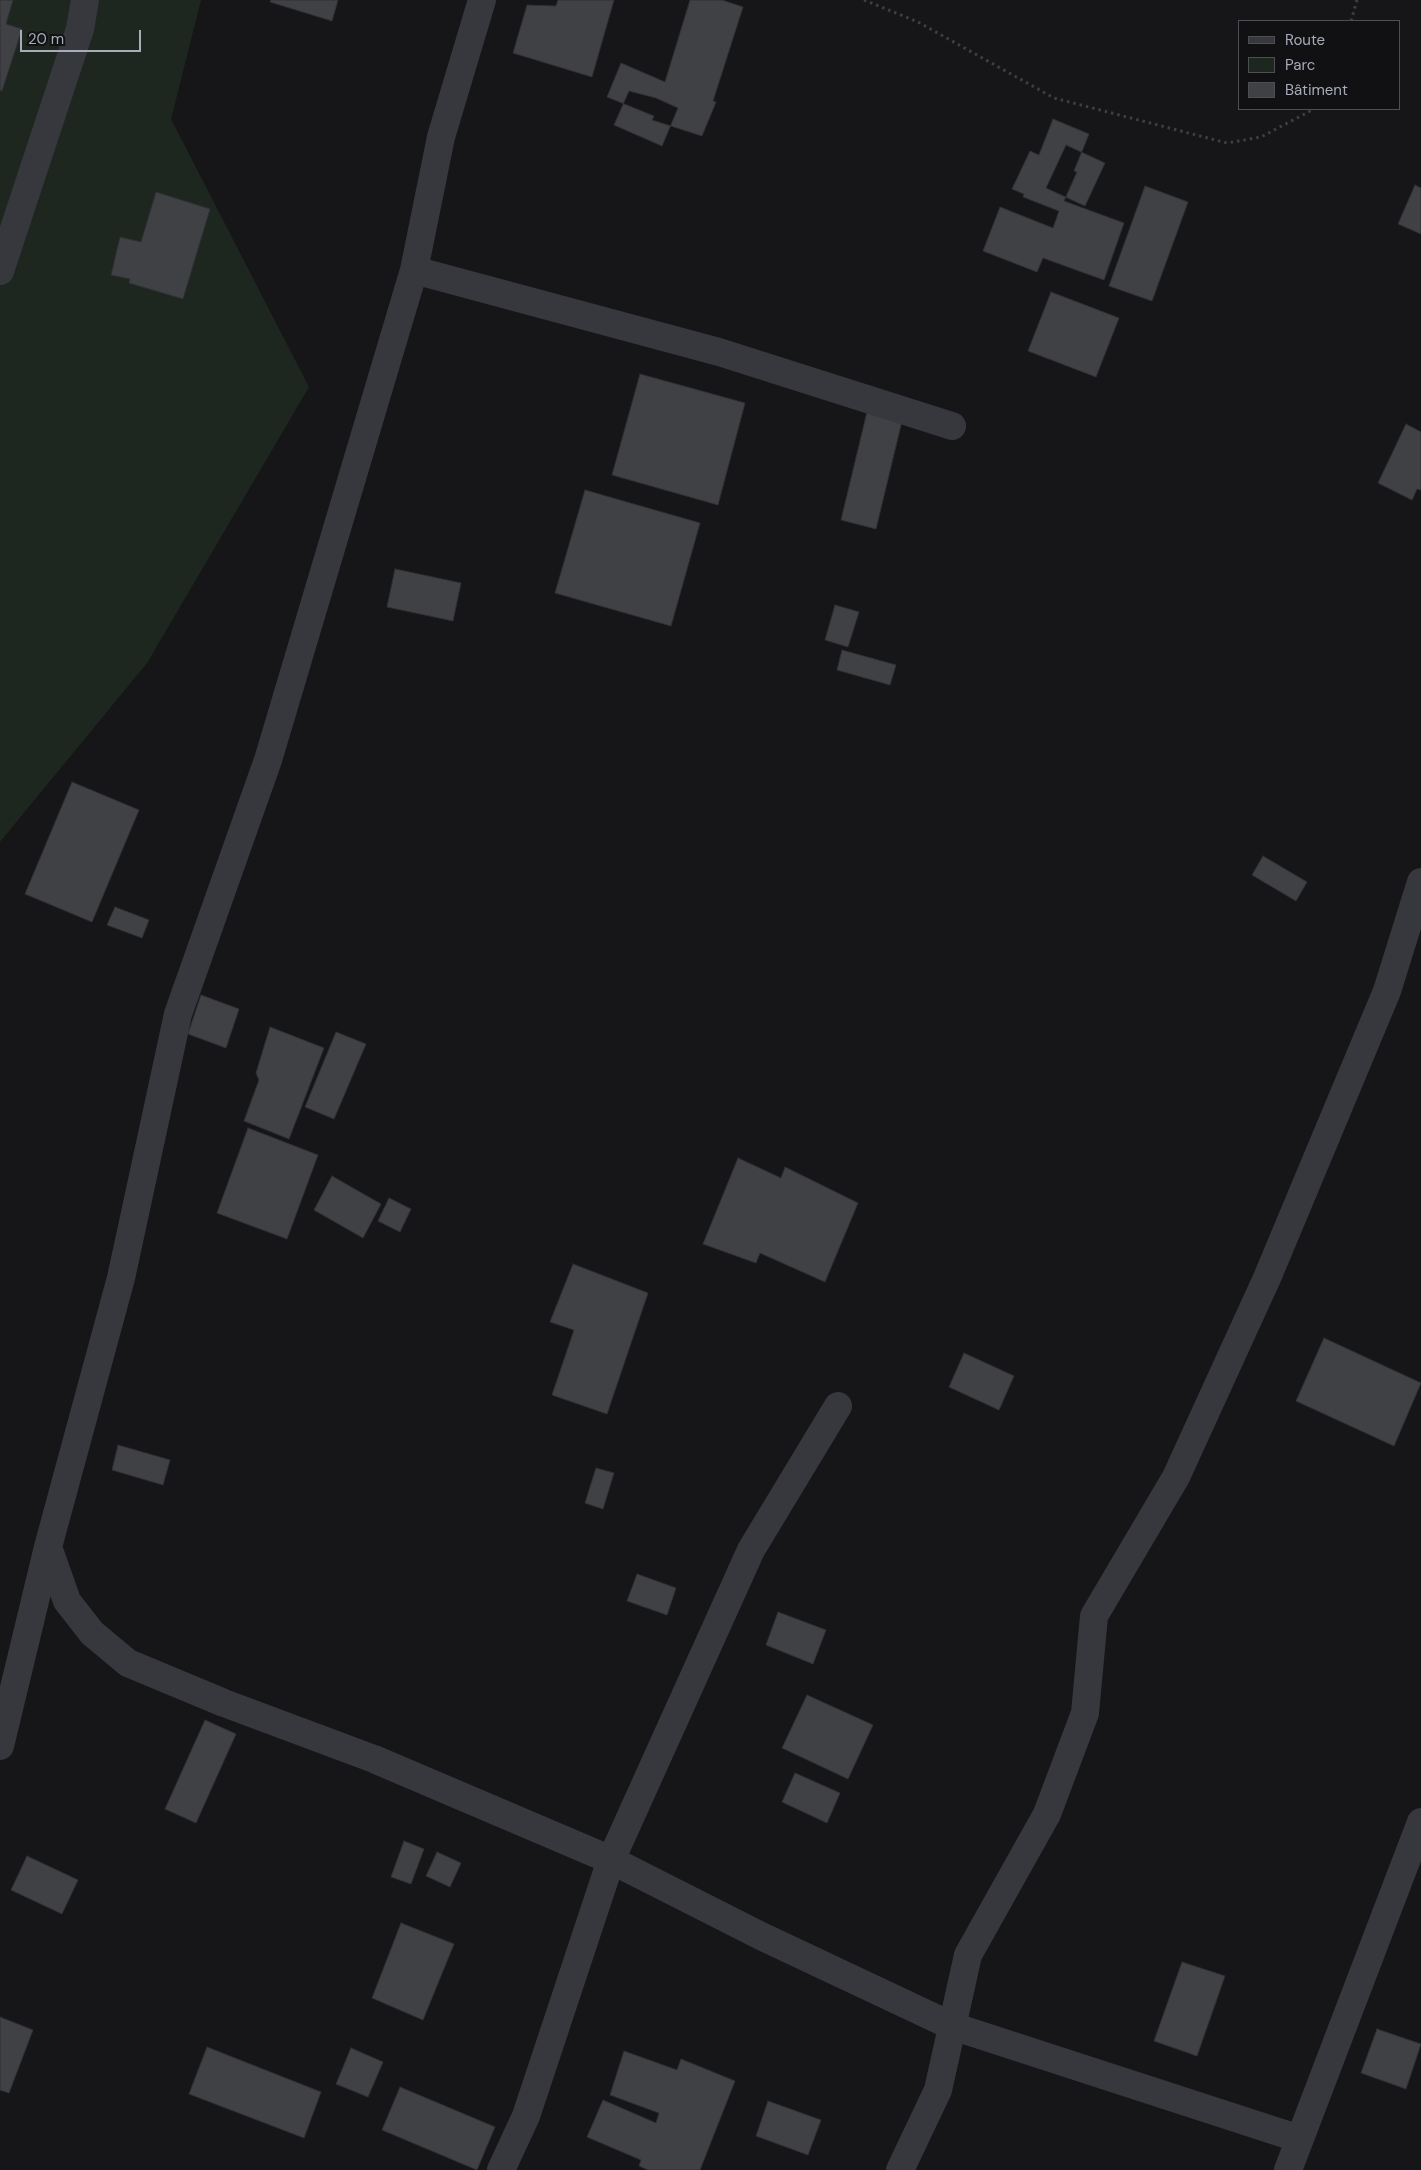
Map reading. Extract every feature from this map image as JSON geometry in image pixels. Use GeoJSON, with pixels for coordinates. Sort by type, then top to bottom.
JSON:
{"type":"FeatureCollection","features":[{"type":"Feature","properties":{"kind":"street"},"geometry":{"type":"LineString","coordinates":[[0,271],[80,29],[85,0]]}},
{"type":"Feature","properties":{"kind":"street"},"geometry":{"type":"LineString","coordinates":[[0,1746],[48,1548],[121,1278],[178,1014],[268,760],[414,270],[441,137],[482,0]]}},
{"type":"Feature","properties":{"kind":"street"},"geometry":{"type":"LineString","coordinates":[[414,270],[719,352],[952,426]]}},
{"type":"Feature","properties":{"kind":"street"},"geometry":{"type":"LineString","coordinates":[[900,2170],[938,2090],[968,1955],[1048,1814],[1085,1713],[1094,1616],[1176,1477],[1266,1278],[1387,990],[1421,882]]}},
{"type":"Feature","properties":{"kind":"street"},"geometry":{"type":"LineString","coordinates":[[501,2170],[526,2116],[611,1860],[751,1550],[838,1406]]}},
{"type":"Feature","properties":{"kind":"street"},"geometry":{"type":"LineString","coordinates":[[48,1548],[67,1601],[92,1633],[128,1663],[224,1703],[374,1759],[611,1860],[761,1936],[952,2026],[1300,2139]]}},
{"type":"Feature","properties":{"kind":"street"},"geometry":{"type":"LineString","coordinates":[[1288,2170],[1421,1822]]}},
{"type":"Feature","properties":{"kind":"path"},"geometry":{"type":"LineString","coordinates":[[864,0],[918,22],[1054,98],[1227,143],[1261,137],[1312,110]]}},
{"type":"Feature","properties":{"kind":"path"},"geometry":{"type":"LineString","coordinates":[[1351,20],[1357,0]]}},
{"type":"Feature","properties":{"kind":"green space"},"geometry":{"type":"Polygon","coordinates":[[[0,0],[201,0],[171,119],[309,387],[147,663],[0,842],[0,0]]]}},
{"type":"Feature","properties":{"kind":"building"},"geometry":{"type":"Polygon","coordinates":[[[0,0],[13,0],[6,24],[22,29],[2,91],[0,90],[0,0]]]}},
{"type":"Feature","properties":{"kind":"building"},"geometry":{"type":"Polygon","coordinates":[[[271,0],[338,0],[332,21],[270,2],[271,0]]]}},
{"type":"Feature","properties":{"kind":"building"},"geometry":{"type":"Polygon","coordinates":[[[558,0],[614,0],[592,77],[513,53],[527,5],[556,6],[558,0]]]}},
{"type":"Feature","properties":{"kind":"building"},"geometry":{"type":"Polygon","coordinates":[[[690,0],[722,0],[743,7],[713,101],[716,102],[702,136],[652,120],[654,116],[607,97],[621,63],[665,82],[690,0]]]}},
{"type":"Feature","properties":{"kind":"building"},"geometry":{"type":"Polygon","coordinates":[[[629,91],[656,98],[678,108],[662,146],[614,125],[629,91]]]}},
{"type":"Feature","properties":{"kind":"building"},"geometry":{"type":"Polygon","coordinates":[[[1053,119],[1089,134],[1074,171],[1077,172],[1064,201],[1124,223],[1104,280],[1043,258],[1037,272],[983,251],[1000,207],[1053,228],[1059,211],[1023,197],[1024,194],[1012,189],[1030,151],[1039,155],[1053,119]]]}},
{"type":"Feature","properties":{"kind":"building"},"geometry":{"type":"Polygon","coordinates":[[[1066,145],[1105,163],[1085,206],[1046,188],[1066,145]]]}},
{"type":"Feature","properties":{"kind":"building"},"geometry":{"type":"Polygon","coordinates":[[[1415,185],[1421,188],[1421,234],[1398,224],[1415,185]]]}},
{"type":"Feature","properties":{"kind":"building"},"geometry":{"type":"Polygon","coordinates":[[[1145,186],[1188,202],[1152,301],[1109,286],[1145,186]]]}},
{"type":"Feature","properties":{"kind":"building"},"geometry":{"type":"Polygon","coordinates":[[[156,192],[210,209],[183,299],[129,283],[130,279],[111,275],[120,237],[141,242],[156,192]]]}},
{"type":"Feature","properties":{"kind":"building"},"geometry":{"type":"Polygon","coordinates":[[[1051,292],[1119,318],[1096,377],[1028,351],[1051,292]]]}},
{"type":"Feature","properties":{"kind":"building"},"geometry":{"type":"Polygon","coordinates":[[[640,374],[745,403],[718,505],[612,475],[640,374]]]}},
{"type":"Feature","properties":{"kind":"building"},"geometry":{"type":"Polygon","coordinates":[[[867,412],[902,421],[876,529],[841,520],[867,412]]]}},
{"type":"Feature","properties":{"kind":"building"},"geometry":{"type":"Polygon","coordinates":[[[1406,424],[1421,432],[1421,490],[1417,489],[1412,500],[1378,483],[1406,424]]]}},
{"type":"Feature","properties":{"kind":"building"},"geometry":{"type":"Polygon","coordinates":[[[585,490],[700,523],[671,626],[555,593],[585,490]]]}},
{"type":"Feature","properties":{"kind":"building"},"geometry":{"type":"Polygon","coordinates":[[[395,569],[461,583],[453,621],[387,607],[395,569]]]}},
{"type":"Feature","properties":{"kind":"building"},"geometry":{"type":"Polygon","coordinates":[[[835,605],[859,612],[848,647],[825,640],[835,605]]]}},
{"type":"Feature","properties":{"kind":"building"},"geometry":{"type":"Polygon","coordinates":[[[842,650],[896,665],[890,685],[837,670],[842,650]]]}},
{"type":"Feature","properties":{"kind":"building"},"geometry":{"type":"Polygon","coordinates":[[[72,782],[139,810],[92,922],[25,894],[72,782]]]}},
{"type":"Feature","properties":{"kind":"building"},"geometry":{"type":"Polygon","coordinates":[[[1263,856],[1307,882],[1296,901],[1252,875],[1263,856]]]}},
{"type":"Feature","properties":{"kind":"building"},"geometry":{"type":"Polygon","coordinates":[[[115,907],[149,920],[142,938],[107,925],[115,907]]]}},
{"type":"Feature","properties":{"kind":"building"},"geometry":{"type":"Polygon","coordinates":[[[201,995],[239,1009],[226,1048],[188,1034],[201,995]]]}},
{"type":"Feature","properties":{"kind":"building"},"geometry":{"type":"Polygon","coordinates":[[[270,1027],[324,1048],[289,1139],[244,1121],[259,1080],[256,1073],[270,1027]]]}},
{"type":"Feature","properties":{"kind":"building"},"geometry":{"type":"Polygon","coordinates":[[[336,1032],[366,1044],[334,1119],[305,1107],[336,1032]]]}},
{"type":"Feature","properties":{"kind":"building"},"geometry":{"type":"Polygon","coordinates":[[[248,1128],[318,1155],[287,1239],[217,1213],[248,1128]]]}},
{"type":"Feature","properties":{"kind":"building"},"geometry":{"type":"Polygon","coordinates":[[[738,1158],[781,1178],[785,1167],[858,1203],[825,1282],[760,1253],[756,1263],[703,1244],[738,1158]]]}},
{"type":"Feature","properties":{"kind":"building"},"geometry":{"type":"Polygon","coordinates":[[[332,1176],[381,1204],[363,1238],[314,1210],[332,1176]]]}},
{"type":"Feature","properties":{"kind":"building"},"geometry":{"type":"Polygon","coordinates":[[[389,1198],[411,1209],[400,1232],[378,1221],[389,1198]]]}},
{"type":"Feature","properties":{"kind":"building"},"geometry":{"type":"Polygon","coordinates":[[[573,1264],[648,1293],[607,1414],[552,1395],[574,1330],[550,1322],[573,1264]]]}},
{"type":"Feature","properties":{"kind":"building"},"geometry":{"type":"Polygon","coordinates":[[[1324,1338],[1421,1383],[1394,1446],[1296,1401],[1324,1338]]]}},
{"type":"Feature","properties":{"kind":"building"},"geometry":{"type":"Polygon","coordinates":[[[964,1353],[1014,1376],[999,1410],[949,1387],[964,1353]]]}},
{"type":"Feature","properties":{"kind":"building"},"geometry":{"type":"Polygon","coordinates":[[[118,1445],[170,1460],[163,1485],[112,1470],[118,1445]]]}},
{"type":"Feature","properties":{"kind":"building"},"geometry":{"type":"Polygon","coordinates":[[[596,1468],[614,1473],[603,1509],[585,1503],[596,1468]]]}},
{"type":"Feature","properties":{"kind":"building"},"geometry":{"type":"Polygon","coordinates":[[[637,1574],[676,1588],[667,1615],[627,1601],[637,1574]]]}},
{"type":"Feature","properties":{"kind":"building"},"geometry":{"type":"Polygon","coordinates":[[[778,1612],[826,1630],[813,1664],[766,1645],[778,1612]]]}},
{"type":"Feature","properties":{"kind":"building"},"geometry":{"type":"Polygon","coordinates":[[[807,1695],[873,1725],[848,1779],[782,1748],[807,1695]]]}},
{"type":"Feature","properties":{"kind":"building"},"geometry":{"type":"Polygon","coordinates":[[[205,1720],[236,1734],[196,1823],[165,1809],[205,1720]]]}},
{"type":"Feature","properties":{"kind":"building"},"geometry":{"type":"Polygon","coordinates":[[[795,1773],[840,1793],[827,1823],[782,1802],[795,1773]]]}},
{"type":"Feature","properties":{"kind":"building"},"geometry":{"type":"Polygon","coordinates":[[[404,1841],[424,1849],[411,1884],[391,1877],[404,1841]]]}},
{"type":"Feature","properties":{"kind":"building"},"geometry":{"type":"Polygon","coordinates":[[[437,1852],[461,1863],[450,1887],[426,1876],[437,1852]]]}},
{"type":"Feature","properties":{"kind":"building"},"geometry":{"type":"Polygon","coordinates":[[[27,1856],[78,1880],[62,1914],[11,1890],[27,1856]]]}},
{"type":"Feature","properties":{"kind":"building"},"geometry":{"type":"Polygon","coordinates":[[[401,1923],[454,1944],[423,2020],[372,1998],[401,1923]]]}},
{"type":"Feature","properties":{"kind":"building"},"geometry":{"type":"Polygon","coordinates":[[[1182,1962],[1225,1976],[1197,2056],[1154,2041],[1182,1962]]]}},
{"type":"Feature","properties":{"kind":"building"},"geometry":{"type":"Polygon","coordinates":[[[0,2017],[33,2030],[9,2093],[0,2090],[0,2017]]]}},
{"type":"Feature","properties":{"kind":"building"},"geometry":{"type":"Polygon","coordinates":[[[1377,2029],[1421,2044],[1406,2089],[1361,2073],[1377,2029]]]}},
{"type":"Feature","properties":{"kind":"building"},"geometry":{"type":"Polygon","coordinates":[[[207,2047],[321,2092],[304,2138],[189,2094],[207,2047]]]}},
{"type":"Feature","properties":{"kind":"building"},"geometry":{"type":"Polygon","coordinates":[[[351,2048],[383,2062],[368,2097],[336,2084],[351,2048]]]}},
{"type":"Feature","properties":{"kind":"building"},"geometry":{"type":"Polygon","coordinates":[[[624,2051],[677,2070],[681,2059],[735,2081],[700,2170],[648,2170],[639,2166],[641,2160],[587,2137],[603,2100],[656,2123],[659,2113],[610,2095],[624,2051]]]}},
{"type":"Feature","properties":{"kind":"building"},"geometry":{"type":"Polygon","coordinates":[[[400,2087],[495,2127],[477,2170],[382,2130],[400,2087]]]}},
{"type":"Feature","properties":{"kind":"building"},"geometry":{"type":"Polygon","coordinates":[[[768,2101],[821,2120],[808,2155],[756,2136],[768,2101]]]}}]}
